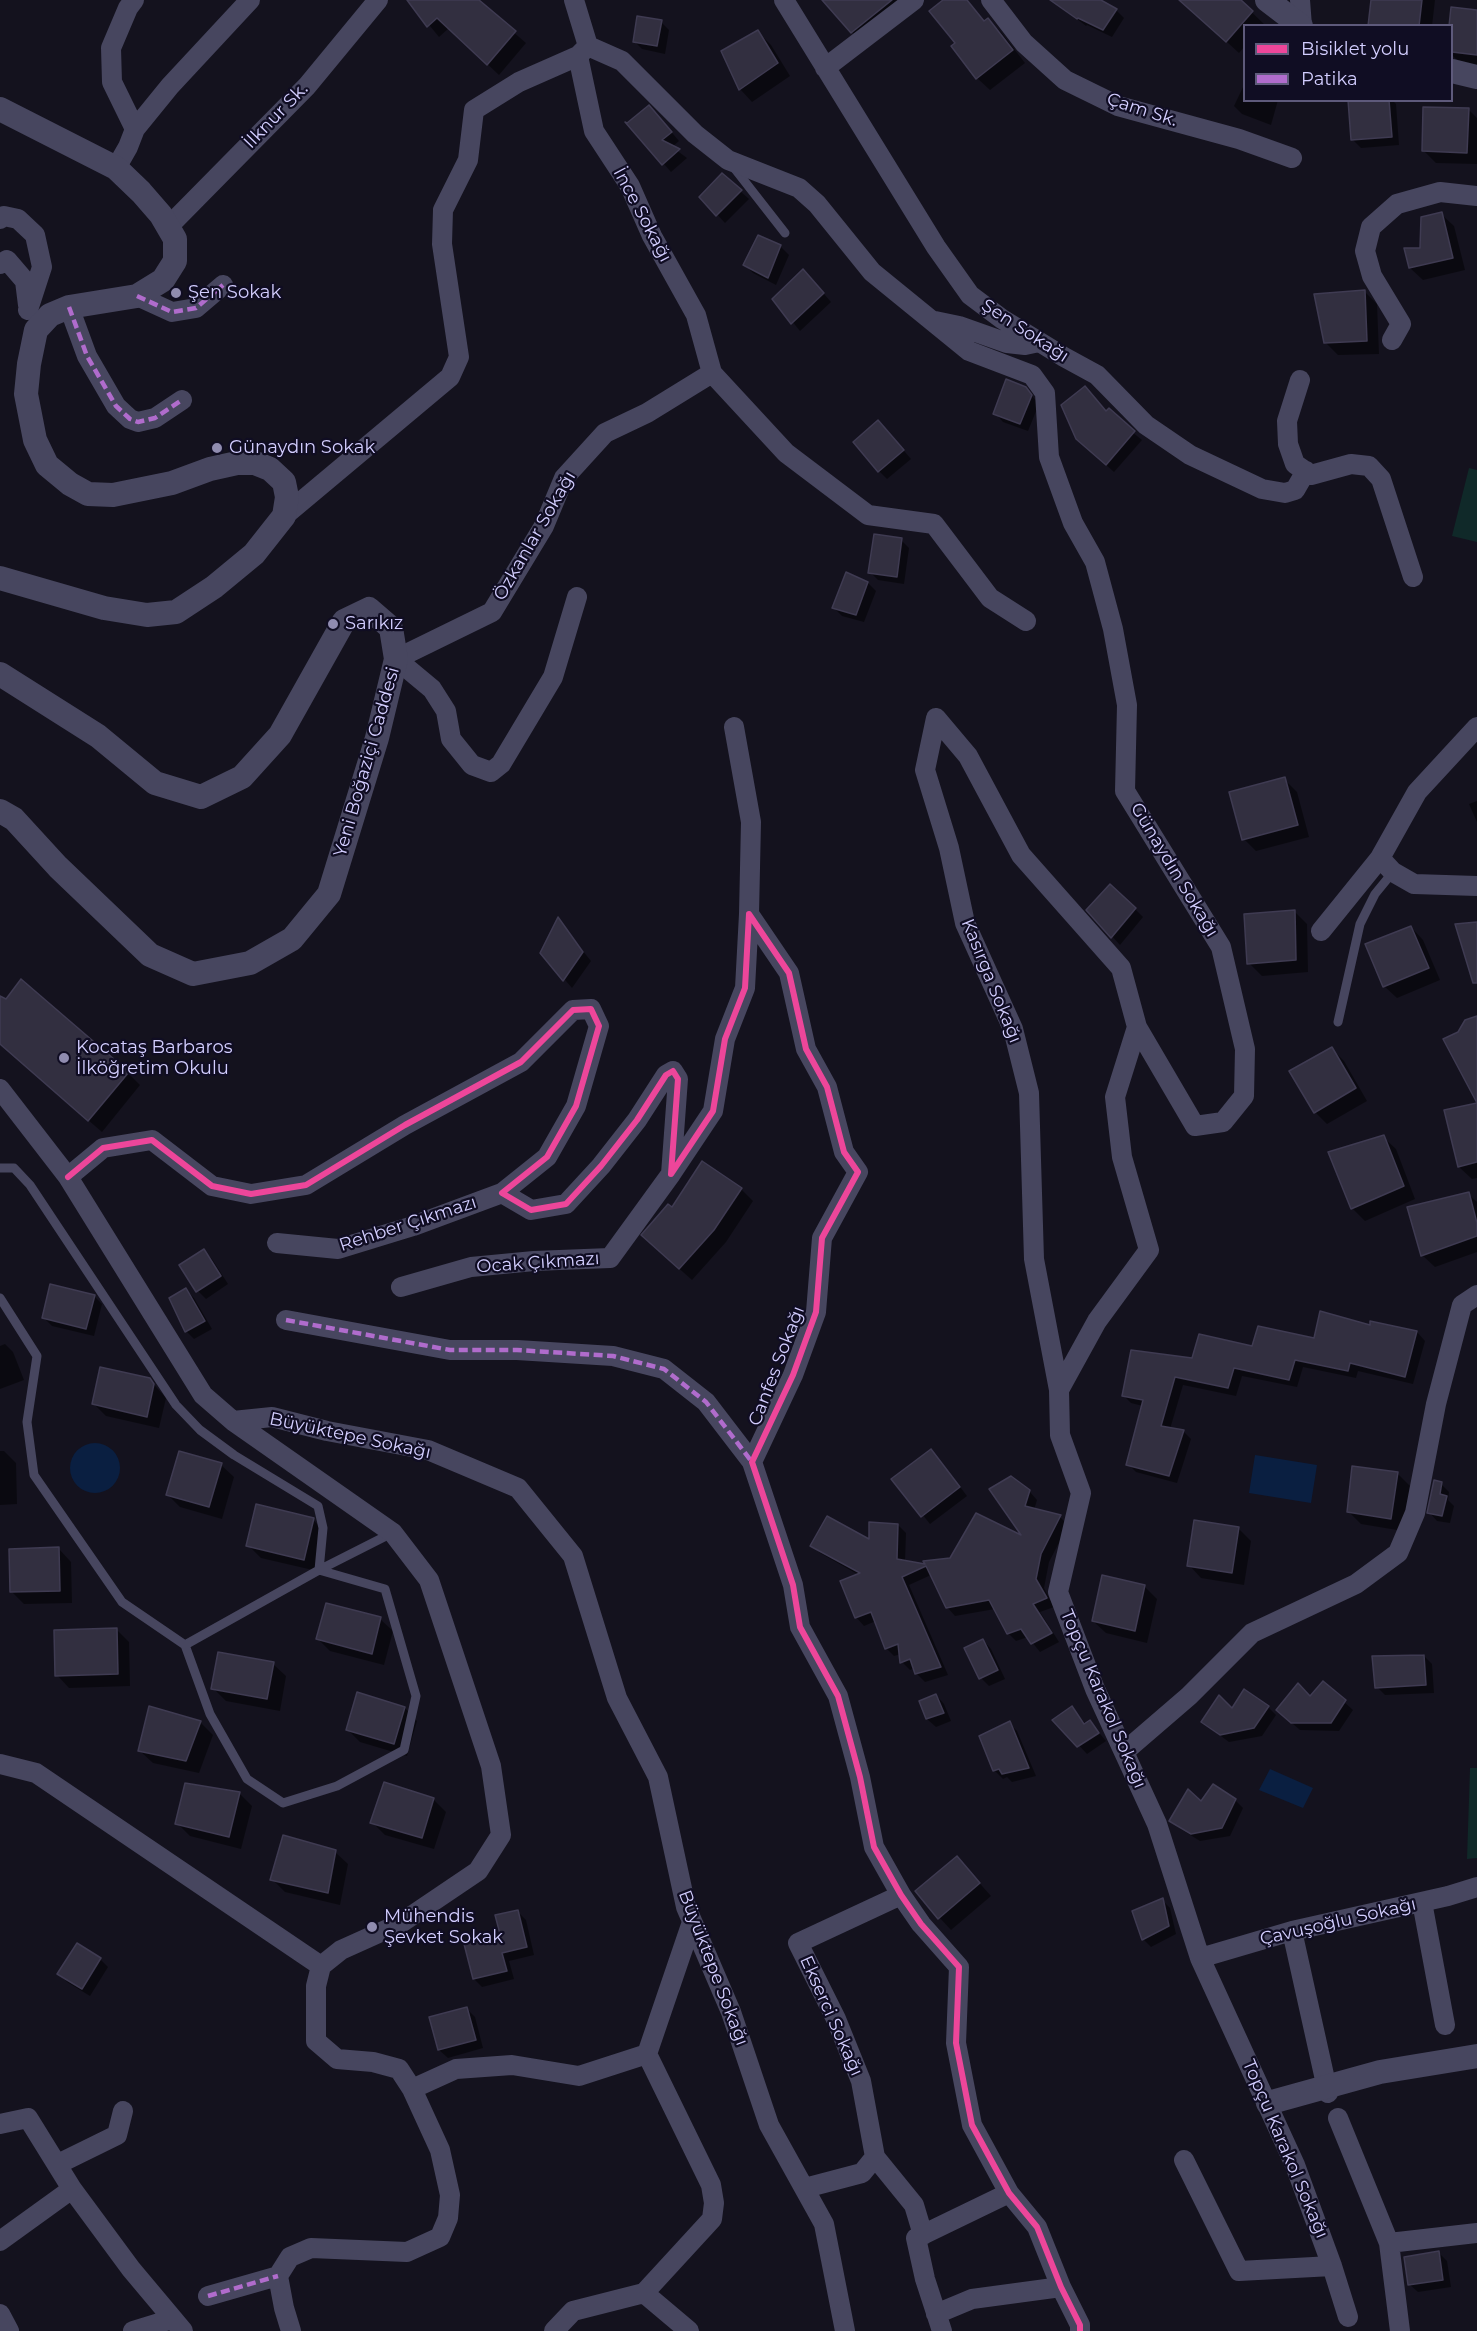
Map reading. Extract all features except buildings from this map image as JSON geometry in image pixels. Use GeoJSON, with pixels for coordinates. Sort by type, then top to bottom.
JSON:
{"type":"FeatureCollection","features":[{"type":"Feature","properties":{"kind":"street"},"geometry":{"type":"LineString","coordinates":[[134,0],[128,8],[111,48],[112,82],[135,129]]}},
{"type":"Feature","properties":{"kind":"street"},"geometry":{"type":"LineString","coordinates":[[116,168],[135,129],[170,86],[250,0]]}},
{"type":"Feature","properties":{"kind":"street","name":"İlknur Sk."},"geometry":{"type":"LineString","coordinates":[[168,227],[307,86],[378,0]]}},
{"type":"Feature","properties":{"kind":"street","name":"İnce Sokağı"},"geometry":{"type":"LineString","coordinates":[[573,0],[583,51],[594,131],[630,186],[652,237],[696,315],[711,373]]}},
{"type":"Feature","properties":{"kind":"street","name":"Şen Sokağı"},"geometry":{"type":"LineString","coordinates":[[784,0],[936,247],[970,296],[1002,319],[1097,375],[1146,425],[1190,455],[1262,489],[1285,493],[1295,490],[1306,471]]}},
{"type":"Feature","properties":{"kind":"street"},"geometry":{"type":"LineString","coordinates":[[825,68],[914,0]]}},
{"type":"Feature","properties":{"kind":"street","name":"Çam Sk."},"geometry":{"type":"LineString","coordinates":[[991,0],[1024,43],[1065,80],[1118,106],[1239,139],[1292,158]]}},
{"type":"Feature","properties":{"kind":"street"},"geometry":{"type":"LineString","coordinates":[[1267,0],[1298,24]]}},
{"type":"Feature","properties":{"kind":"street"},"geometry":{"type":"LineString","coordinates":[[1300,0],[1301,24]]}},
{"type":"Feature","properties":{"kind":"street"},"geometry":{"type":"LineString","coordinates":[[0,578],[104,608],[147,615],[176,612],[214,587],[254,554],[284,516],[450,377],[459,357],[442,244],[443,210],[468,160],[474,110],[519,82],[583,51]]}},
{"type":"Feature","properties":{"kind":"street","name":"Günaydın Sokağı"},"geometry":{"type":"LineString","coordinates":[[583,51],[622,61],[695,134],[728,160],[799,188],[818,204],[872,272],[929,320],[969,351],[1032,375],[1045,393],[1049,457],[1073,524],[1095,561],[1113,629],[1128,705],[1125,791],[1221,947],[1245,1049],[1244,1096],[1223,1122],[1195,1126],[1137,1028]]}},
{"type":"Feature","properties":{"kind":"street"},"geometry":{"type":"LineString","coordinates":[[1453,71],[1477,77]]}},
{"type":"Feature","properties":{"kind":"street"},"geometry":{"type":"LineString","coordinates":[[0,109],[116,168],[141,192],[175,239],[176,261],[163,280],[137,296],[69,307],[32,320]]}},
{"type":"Feature","properties":{"kind":"street"},"geometry":{"type":"LineString","coordinates":[[1392,340],[1401,324],[1372,276],[1365,251],[1371,227],[1397,204],[1440,192],[1477,196]]}},
{"type":"Feature","properties":{"kind":"street"},"geometry":{"type":"LineString","coordinates":[[0,219],[4,216],[18,219],[35,234],[42,267],[32,320],[26,394],[34,440],[47,465],[70,484],[88,494],[113,495],[172,483],[219,467],[237,463],[255,463],[270,469],[284,482],[286,497],[284,516]]}},
{"type":"Feature","properties":{"kind":"street"},"geometry":{"type":"LineString","coordinates":[[0,264],[7,260],[26,281],[32,320]]}},
{"type":"Feature","properties":{"kind":"street"},"geometry":{"type":"LineString","coordinates":[[137,296],[172,312],[196,308],[223,285]]}},
{"type":"Feature","properties":{"kind":"street"},"geometry":{"type":"LineString","coordinates":[[69,307],[87,356],[116,405],[130,419],[138,422],[155,418],[182,400]]}},
{"type":"Feature","properties":{"kind":"street"},"geometry":{"type":"LineString","coordinates":[[929,320],[959,326],[1007,343],[1025,345],[1039,342]]}},
{"type":"Feature","properties":{"kind":"street"},"geometry":{"type":"LineString","coordinates":[[711,373],[786,453],[868,515],[934,524],[990,598],[1026,621]]}},
{"type":"Feature","properties":{"kind":"street","name":"Özkanlar Sokağı"},"geometry":{"type":"LineString","coordinates":[[396,659],[492,612],[544,526],[564,478],[605,433],[647,413],[711,373]]}},
{"type":"Feature","properties":{"kind":"street"},"geometry":{"type":"LineString","coordinates":[[1300,380],[1287,421],[1288,444],[1295,464],[1311,475],[1351,464],[1369,465],[1381,479],[1413,577]]}},
{"type":"Feature","properties":{"kind":"street"},"geometry":{"type":"LineString","coordinates":[[396,659],[432,689],[446,711],[451,739],[472,765],[492,772],[501,764],[553,677],[577,597]]}},
{"type":"Feature","properties":{"kind":"street","name":"Yeni Boğaziçi Caddesi"},"geometry":{"type":"LineString","coordinates":[[0,674],[98,736],[155,783],[201,797],[242,777],[280,735],[344,621],[369,609],[391,628],[396,659],[376,738],[329,894],[292,939],[250,963],[193,974],[150,956],[58,867],[14,819],[0,811]]}},
{"type":"Feature","properties":{"kind":"street","name":"Kasırga Sokağı"},"geometry":{"type":"LineString","coordinates":[[1059,1390],[1034,1259],[1029,1094],[1013,1029],[966,923],[949,848],[925,770],[936,718],[968,756],[1021,855],[1121,968],[1137,1028]]}},
{"type":"Feature","properties":{"kind":"street"},"geometry":{"type":"LineString","coordinates":[[671,1174],[713,1111],[725,1039],[745,988],[751,822],[734,727]]}},
{"type":"Feature","properties":{"kind":"street"},"geometry":{"type":"LineString","coordinates":[[1321,931],[1386,865],[1417,792],[1477,727]]}},
{"type":"Feature","properties":{"kind":"street"},"geometry":{"type":"LineString","coordinates":[[1386,865],[1414,884],[1477,886]]}},
{"type":"Feature","properties":{"kind":"street","name":"Canfes Sokağı"},"geometry":{"type":"LineString","coordinates":[[749,914],[789,973],[806,1048],[827,1087],[844,1152],[858,1172],[822,1238],[816,1312],[793,1375],[752,1462]]}},
{"type":"Feature","properties":{"kind":"street"},"geometry":{"type":"LineString","coordinates":[[68,1177],[103,1148],[152,1140],[212,1186],[251,1194],[306,1185],[405,1125],[521,1062],[573,1010],[591,1010],[599,1026],[576,1106],[547,1157],[502,1193],[531,1210],[566,1204],[608,1157],[637,1120],[666,1076],[673,1071],[678,1079],[671,1174]]}},
{"type":"Feature","properties":{"kind":"street"},"geometry":{"type":"LineString","coordinates":[[1059,1390],[1097,1321],[1149,1250],[1122,1157],[1115,1097],[1137,1028]]}},
{"type":"Feature","properties":{"kind":"street"},"geometry":{"type":"LineString","coordinates":[[0,1089],[68,1177],[203,1395],[233,1421],[393,1533],[429,1580],[491,1766],[501,1835],[478,1872],[401,1923],[341,1950],[321,1966],[316,1986],[316,2041],[337,2059],[373,2062],[399,2069],[412,2089],[440,2150],[450,2195],[448,2218],[440,2237],[407,2252],[311,2248],[290,2257],[278,2276],[208,2296]]}},
{"type":"Feature","properties":{"kind":"street","name":"Ocak Çıkmazı"},"geometry":{"type":"LineString","coordinates":[[401,1287],[471,1267],[534,1261],[610,1258],[671,1174]]}},
{"type":"Feature","properties":{"kind":"street","name":"Rehber Çıkmazı"},"geometry":{"type":"LineString","coordinates":[[277,1243],[338,1249],[413,1226],[502,1193]]}},
{"type":"Feature","properties":{"kind":"street"},"geometry":{"type":"LineString","coordinates":[[1124,1752],[1189,1696],[1252,1633],[1356,1584],[1398,1553],[1414,1513],[1436,1404],[1462,1305],[1477,1295]]}},
{"type":"Feature","properties":{"kind":"street"},"geometry":{"type":"LineString","coordinates":[[286,1320],[450,1350],[517,1350],[613,1356],[664,1369],[706,1402],[752,1462],[793,1585],[800,1627],[838,1696],[860,1777],[874,1847],[901,1895],[921,1924],[959,1967],[956,2043],[972,2125],[1009,2193],[1037,2227],[1061,2287],[1080,2325],[1080,2331]]}},
{"type":"Feature","properties":{"kind":"street","name":"Topçu Karakol Sokağı"},"geometry":{"type":"LineString","coordinates":[[1059,1390],[1060,1435],[1081,1493],[1058,1592],[1095,1689],[1157,1824],[1200,1958],[1295,2165],[1348,2317]]}},
{"type":"Feature","properties":{"kind":"street","name":"Büyüktepe Sokağı"},"geometry":{"type":"LineString","coordinates":[[233,1421],[272,1417],[327,1431],[428,1450],[518,1488],[573,1556],[617,1698],[658,1777],[686,1907],[731,2012],[769,2125],[824,2224],[845,2331]]}},
{"type":"Feature","properties":{"kind":"street"},"geometry":{"type":"LineString","coordinates":[[0,1764],[36,1773],[321,1966]]}},
{"type":"Feature","properties":{"kind":"street","name":"Çavuşoğlu Sokağı"},"geometry":{"type":"LineString","coordinates":[[1200,1958],[1292,1931],[1422,1902],[1477,1887]]}},
{"type":"Feature","properties":{"kind":"street","name":"Ekserci Sokağı"},"geometry":{"type":"LineString","coordinates":[[875,2157],[861,2081],[836,2019],[798,1943],[901,1895]]}},
{"type":"Feature","properties":{"kind":"street"},"geometry":{"type":"LineString","coordinates":[[1422,1902],[1445,2025]]}},
{"type":"Feature","properties":{"kind":"street"},"geometry":{"type":"LineString","coordinates":[[554,2331],[573,2311],[644,2293],[712,2219],[714,2203],[711,2185],[647,2054],[692,1922]]}},
{"type":"Feature","properties":{"kind":"street"},"geometry":{"type":"LineString","coordinates":[[1292,1931],[1327,2090]]}},
{"type":"Feature","properties":{"kind":"street"},"geometry":{"type":"LineString","coordinates":[[412,2089],[456,2069],[512,2065],[579,2076],[647,2054]]}},
{"type":"Feature","properties":{"kind":"street"},"geometry":{"type":"LineString","coordinates":[[1268,2103],[1327,2090],[1380,2072],[1477,2056]]}},
{"type":"Feature","properties":{"kind":"street"},"geometry":{"type":"LineString","coordinates":[[58,2164],[117,2135],[123,2111]]}},
{"type":"Feature","properties":{"kind":"street"},"geometry":{"type":"LineString","coordinates":[[0,2124],[28,2118],[72,2189],[177,2325],[133,2331]]}},
{"type":"Feature","properties":{"kind":"street"},"geometry":{"type":"LineString","coordinates":[[1338,2118],[1389,2243],[1400,2331]]}},
{"type":"Feature","properties":{"kind":"street"},"geometry":{"type":"LineString","coordinates":[[805,2188],[862,2173],[875,2157],[914,2205],[923,2235]]}},
{"type":"Feature","properties":{"kind":"street"},"geometry":{"type":"LineString","coordinates":[[1184,2160],[1239,2271],[1332,2266]]}},
{"type":"Feature","properties":{"kind":"street"},"geometry":{"type":"LineString","coordinates":[[0,2241],[72,2189]]}},
{"type":"Feature","properties":{"kind":"street"},"geometry":{"type":"LineString","coordinates":[[1009,2193],[916,2238],[925,2279],[939,2323],[972,2299],[1061,2287]]}},
{"type":"Feature","properties":{"kind":"street"},"geometry":{"type":"LineString","coordinates":[[1389,2243],[1477,2233]]}},
{"type":"Feature","properties":{"kind":"street"},"geometry":{"type":"LineString","coordinates":[[278,2276],[291,2331]]}},
{"type":"Feature","properties":{"kind":"street"},"geometry":{"type":"LineString","coordinates":[[644,2293],[689,2331]]}},
{"type":"Feature","properties":{"kind":"street"},"geometry":{"type":"LineString","coordinates":[[0,2314],[9,2331]]}},
{"type":"Feature","properties":{"kind":"lane"},"geometry":{"type":"LineString","coordinates":[[728,160],[750,185],[785,233]]}},
{"type":"Feature","properties":{"kind":"lane"},"geometry":{"type":"LineString","coordinates":[[1338,1022],[1360,924],[1386,865]]}},
{"type":"Feature","properties":{"kind":"lane"},"geometry":{"type":"LineString","coordinates":[[0,1168],[14,1168],[30,1185],[176,1405],[200,1430],[234,1455],[318,1506],[323,1528],[320,1570]]}},
{"type":"Feature","properties":{"kind":"lane"},"geometry":{"type":"LineString","coordinates":[[0,1298],[36,1356],[27,1422],[34,1475],[122,1602],[186,1645],[210,1714],[247,1779],[283,1803],[337,1786],[404,1750],[416,1696],[385,1589],[320,1570]]}},
{"type":"Feature","properties":{"kind":"lane"},"geometry":{"type":"LineString","coordinates":[[186,1645],[320,1570],[393,1533]]}},
{"type":"Feature","properties":{"kind":"green space"},"geometry":{"type":"Polygon","coordinates":[[[1469,468],[1477,470],[1477,542],[1452,536],[1469,468]]]}},
{"type":"Feature","properties":{"kind":"green space"},"geometry":{"type":"Polygon","coordinates":[[[1470,1768],[1477,1768],[1477,1858],[1467,1859],[1470,1768]]]}},
{"type":"Feature","properties":{"kind":"water"},"geometry":{"type":"Polygon","coordinates":[[[95,1443],[113,1450],[120,1468],[113,1486],[95,1493],[77,1486],[70,1468],[77,1450],[95,1443]]]}},
{"type":"Feature","properties":{"kind":"water"},"geometry":{"type":"Polygon","coordinates":[[[1255,1455],[1317,1465],[1311,1503],[1249,1493],[1255,1455]]]}},
{"type":"Feature","properties":{"kind":"water"},"geometry":{"type":"Polygon","coordinates":[[[1270,1769],[1313,1788],[1303,1808],[1259,1790],[1270,1769]]]}},
{"type":"Feature","properties":{"kind":"marked path"},"geometry":{"type":"LineString","coordinates":[[137,296],[172,312],[196,308],[223,285]]}},
{"type":"Feature","properties":{"kind":"marked path"},"geometry":{"type":"LineString","coordinates":[[69,307],[87,356],[116,406],[130,419],[138,422],[155,418],[182,400]]}},
{"type":"Feature","properties":{"kind":"marked path"},"geometry":{"type":"LineString","coordinates":[[286,1320],[450,1350],[517,1350],[613,1356],[664,1369],[706,1402],[752,1462]]}},
{"type":"Feature","properties":{"kind":"marked path"},"geometry":{"type":"LineString","coordinates":[[208,2296],[278,2276]]}},
{"type":"Feature","properties":{"kind":"cycle path"},"geometry":{"type":"LineString","coordinates":[[68,1177],[103,1148],[152,1140],[212,1186],[251,1194],[306,1185],[405,1125],[521,1062],[573,1010],[591,1009],[599,1026],[576,1106],[547,1157],[502,1193],[531,1210],[566,1204],[601,1166],[637,1120],[666,1075],[673,1071],[678,1079],[671,1174],[713,1111],[725,1039],[745,988],[749,914],[789,973],[806,1049],[827,1087],[844,1152],[858,1172],[822,1238],[816,1312],[793,1375],[752,1462],[793,1585],[800,1627],[838,1696],[860,1777],[874,1847],[901,1895],[921,1924],[959,1967],[956,2043],[972,2125],[1009,2193],[1037,2227],[1061,2287],[1080,2325],[1080,2331]]}},
{"type":"Feature","properties":{"kind":"place","name":"Şen Sokak"},"geometry":{"type":"Point","coordinates":[176,293]}},
{"type":"Feature","properties":{"kind":"place","name":"Günaydın Sokak"},"geometry":{"type":"Point","coordinates":[217,448]}},
{"type":"Feature","properties":{"kind":"place","name":"Sarıkız"},"geometry":{"type":"Point","coordinates":[333,624]}},
{"type":"Feature","properties":{"kind":"place","name":"Kocataş Barbaros İlköğretim Okulu"},"geometry":{"type":"Point","coordinates":[64,1058]}},
{"type":"Feature","properties":{"kind":"place","name":"Mühendis Şevket Sokak"},"geometry":{"type":"Point","coordinates":[372,1927]}}]}
